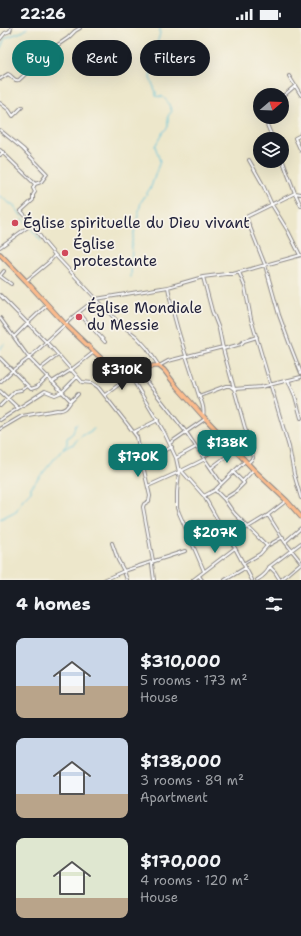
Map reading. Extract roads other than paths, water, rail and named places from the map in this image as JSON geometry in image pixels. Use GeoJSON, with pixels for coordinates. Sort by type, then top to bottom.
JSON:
{"type":"FeatureCollection","features":[{"type":"Feature","properties":{"kind":"highway"},"geometry":{"type":"LineString","coordinates":[[0,254],[65,324],[117,372],[123,375],[128,375],[153,366],[159,366],[164,370],[177,387],[246,462],[301,517]]}},
{"type":"Feature","properties":{"kind":"street"},"geometry":{"type":"LineString","coordinates":[[0,39],[5,33],[10,31],[11,28]]}},
{"type":"Feature","properties":{"kind":"street"},"geometry":{"type":"LineString","coordinates":[[0,78],[8,74],[14,80],[19,80],[36,64],[40,57],[80,28]]}},
{"type":"Feature","properties":{"kind":"street"},"geometry":{"type":"LineString","coordinates":[[289,76],[301,95]]}},
{"type":"Feature","properties":{"kind":"street"},"geometry":{"type":"LineString","coordinates":[[289,91],[295,86]]}},
{"type":"Feature","properties":{"kind":"street"},"geometry":{"type":"LineString","coordinates":[[0,103],[9,110],[13,116],[22,107]]}},
{"type":"Feature","properties":{"kind":"street"},"geometry":{"type":"LineString","coordinates":[[0,130],[23,149],[47,174],[41,182],[35,184]]}},
{"type":"Feature","properties":{"kind":"street"},"geometry":{"type":"LineString","coordinates":[[301,133],[295,138],[301,150]]}},
{"type":"Feature","properties":{"kind":"street"},"geometry":{"type":"LineString","coordinates":[[0,150],[35,184]]}},
{"type":"Feature","properties":{"kind":"street"},"geometry":{"type":"LineString","coordinates":[[0,156],[2,152]]}},
{"type":"Feature","properties":{"kind":"street"},"geometry":{"type":"LineString","coordinates":[[0,382],[29,358],[65,324],[96,299],[168,286],[203,277],[233,274],[301,255],[272,205],[249,160]]}},
{"type":"Feature","properties":{"kind":"street"},"geometry":{"type":"LineString","coordinates":[[285,168],[301,206]]}},
{"type":"Feature","properties":{"kind":"street"},"geometry":{"type":"LineString","coordinates":[[35,184],[33,188],[35,192],[33,195],[33,200],[21,211],[30,225],[55,255],[117,321],[137,337],[147,348],[159,366],[168,361],[241,344],[244,341],[257,337]]}},
{"type":"Feature","properties":{"kind":"street"},"geometry":{"type":"LineString","coordinates":[[301,194],[295,193],[246,217],[265,265],[279,315],[301,373]]}},
{"type":"Feature","properties":{"kind":"street"},"geometry":{"type":"LineString","coordinates":[[0,247],[30,225]]}},
{"type":"Feature","properties":{"kind":"street"},"geometry":{"type":"LineString","coordinates":[[26,281],[49,262],[55,255]]}},
{"type":"Feature","properties":{"kind":"street"},"geometry":{"type":"LineString","coordinates":[[4,271],[0,276],[10,284]]}},
{"type":"Feature","properties":{"kind":"street"},"geometry":{"type":"LineString","coordinates":[[239,272],[244,284],[251,320],[289,446],[294,474],[301,498]]}},
{"type":"Feature","properties":{"kind":"street"},"geometry":{"type":"LineString","coordinates":[[203,277],[219,329],[253,458],[233,472],[214,490],[204,496]]}},
{"type":"Feature","properties":{"kind":"street"},"geometry":{"type":"LineString","coordinates":[[168,286],[171,305],[203,406],[205,418],[199,424],[170,443]]}},
{"type":"Feature","properties":{"kind":"street"},"geometry":{"type":"LineString","coordinates":[[0,295],[46,342],[82,382],[96,385],[134,432],[138,442],[150,500],[144,504],[143,507],[153,561],[154,580]]}},
{"type":"Feature","properties":{"kind":"street"},"geometry":{"type":"LineString","coordinates":[[14,337],[47,305]]}},
{"type":"Feature","properties":{"kind":"street"},"geometry":{"type":"LineString","coordinates":[[78,313],[105,342]]}},
{"type":"Feature","properties":{"kind":"street"},"geometry":{"type":"LineString","coordinates":[[0,318],[29,358],[71,401]]}},
{"type":"Feature","properties":{"kind":"street"},"geometry":{"type":"LineString","coordinates":[[52,382],[71,370],[94,352]]}},
{"type":"Feature","properties":{"kind":"street"},"geometry":{"type":"LineString","coordinates":[[40,369],[58,355]]}},
{"type":"Feature","properties":{"kind":"street"},"geometry":{"type":"LineString","coordinates":[[0,358],[31,389],[37,387],[48,376]]}},
{"type":"Feature","properties":{"kind":"street"},"geometry":{"type":"LineString","coordinates":[[139,372],[186,432],[221,483]]}},
{"type":"Feature","properties":{"kind":"street"},"geometry":{"type":"LineString","coordinates":[[105,396],[128,375],[133,380],[158,420],[172,447],[180,472],[177,492],[177,508],[204,571]]}},
{"type":"Feature","properties":{"kind":"street"},"geometry":{"type":"LineString","coordinates":[[0,420],[45,391],[55,395],[62,392],[77,377]]}},
{"type":"Feature","properties":{"kind":"street"},"geometry":{"type":"LineString","coordinates":[[199,396],[226,386],[230,386],[234,389],[261,387],[301,377]]}},
{"type":"Feature","properties":{"kind":"street"},"geometry":{"type":"LineString","coordinates":[[288,380],[295,396],[301,418]]}},
{"type":"Feature","properties":{"kind":"street"},"geometry":{"type":"LineString","coordinates":[[0,406],[16,391],[28,386]]}},
{"type":"Feature","properties":{"kind":"street"},"geometry":{"type":"LineString","coordinates":[[0,391],[18,408]]}},
{"type":"Feature","properties":{"kind":"street"},"geometry":{"type":"LineString","coordinates":[[0,429],[22,416],[62,410],[66,408],[78,394]]}},
{"type":"Feature","properties":{"kind":"street"},"geometry":{"type":"LineString","coordinates":[[134,432],[158,420]]}},
{"type":"Feature","properties":{"kind":"street"},"geometry":{"type":"LineString","coordinates":[[148,486],[180,472],[228,442]]}},
{"type":"Feature","properties":{"kind":"street"},"geometry":{"type":"LineString","coordinates":[[142,462],[172,447]]}},
{"type":"Feature","properties":{"kind":"street"},"geometry":{"type":"LineString","coordinates":[[176,458],[196,447]]}},
{"type":"Feature","properties":{"kind":"street"},"geometry":{"type":"LineString","coordinates":[[211,468],[235,450]]}},
{"type":"Feature","properties":{"kind":"street"},"geometry":{"type":"LineString","coordinates":[[224,499],[235,492],[244,483],[243,481],[253,469]]}},
{"type":"Feature","properties":{"kind":"street"},"geometry":{"type":"LineString","coordinates":[[180,472],[204,496],[252,580]]}},
{"type":"Feature","properties":{"kind":"street"},"geometry":{"type":"LineString","coordinates":[[233,472],[243,481]]}},
{"type":"Feature","properties":{"kind":"street"},"geometry":{"type":"LineString","coordinates":[[214,490],[267,546]]}},
{"type":"Feature","properties":{"kind":"street"},"geometry":{"type":"LineString","coordinates":[[228,538],[268,515],[286,501]]}},
{"type":"Feature","properties":{"kind":"street"},"geometry":{"type":"LineString","coordinates":[[268,515],[301,563],[280,580],[270,567]]}},
{"type":"Feature","properties":{"kind":"street"},"geometry":{"type":"LineString","coordinates":[[286,542],[301,528]]}},
{"type":"Feature","properties":{"kind":"street"},"geometry":{"type":"LineString","coordinates":[[193,544],[226,533]]}},
{"type":"Feature","properties":{"kind":"street"},"geometry":{"type":"LineString","coordinates":[[243,564],[260,554],[267,546],[282,537]]}},
{"type":"Feature","properties":{"kind":"street"},"geometry":{"type":"LineString","coordinates":[[112,543],[127,580]]}},
{"type":"Feature","properties":{"kind":"street"},"geometry":{"type":"LineString","coordinates":[[257,580],[269,570],[270,567],[301,543]]}},
{"type":"Feature","properties":{"kind":"street"},"geometry":{"type":"LineString","coordinates":[[193,580],[235,548]]}},
{"type":"Feature","properties":{"kind":"street"},"geometry":{"type":"LineString","coordinates":[[104,580],[124,571],[185,550]]}},
{"type":"Feature","properties":{"kind":"street"},"geometry":{"type":"LineString","coordinates":[[225,580],[245,568]]}},
{"type":"Feature","properties":{"kind":"street"},"geometry":{"type":"LineString","coordinates":[[199,576],[202,580]]}},
{"type":"Feature","properties":{"kind":"waterway"},"geometry":{"type":"LineString","coordinates":[[0,50],[5,38],[24,31],[27,28]]}},
{"type":"Feature","properties":{"kind":"waterway"},"geometry":{"type":"LineString","coordinates":[[131,277],[132,242],[141,202],[151,187],[160,161],[155,146],[163,132],[168,127],[168,116],[172,111],[167,101],[163,97],[156,96],[156,92],[150,78],[153,59],[158,55],[156,48],[160,28]]}},
{"type":"Feature","properties":{"kind":"waterway"},"geometry":{"type":"LineString","coordinates":[[0,196],[16,208],[41,241]]}},
{"type":"Feature","properties":{"kind":"waterway"},"geometry":{"type":"LineString","coordinates":[[0,349],[4,344]]}},
{"type":"Feature","properties":{"kind":"waterway"},"geometry":{"type":"LineString","coordinates":[[0,519],[16,511],[23,499],[31,491],[31,487],[67,444],[67,438],[73,433],[77,424]]}},
{"type":"Feature","properties":{"kind":"waterway"},"geometry":{"type":"LineString","coordinates":[[62,450],[74,444],[80,437],[94,429]]}},
{"type":"Feature","properties":{"kind":"place","name":"Église spirituelle du Dieu vivant"},"geometry":{"type":"Point","coordinates":[15,223]}},
{"type":"Feature","properties":{"kind":"place","name":"Église protestante"},"geometry":{"type":"Point","coordinates":[65,253]}},
{"type":"Feature","properties":{"kind":"place","name":"Église Mondiale du Messie"},"geometry":{"type":"Point","coordinates":[79,317]}}]}
